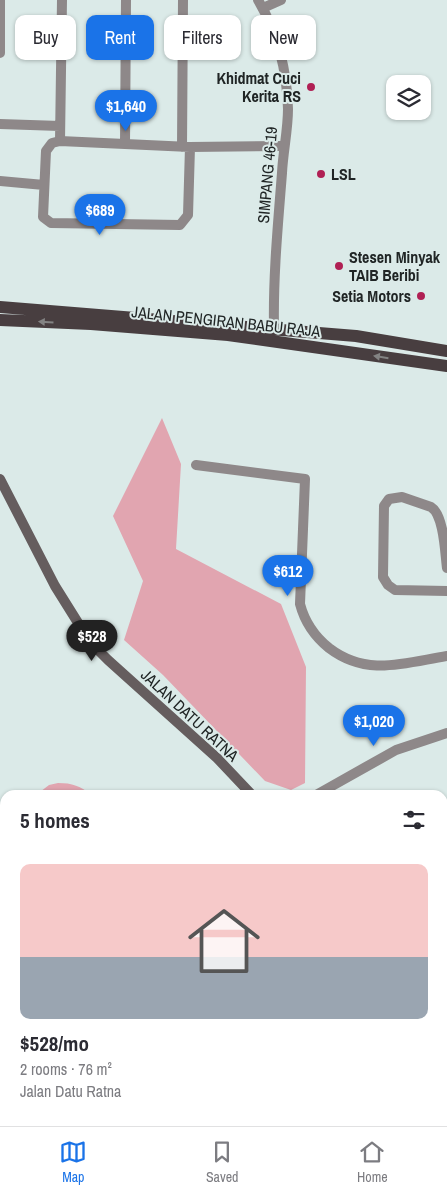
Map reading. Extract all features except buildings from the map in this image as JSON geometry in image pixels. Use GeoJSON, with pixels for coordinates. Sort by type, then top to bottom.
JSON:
{"type":"FeatureCollection","features":[{"type":"Feature","properties":{"kind":"main road","name":"JALAN PENGIRAN BABU RAJA"},"geometry":{"type":"LineString","coordinates":[[0,307],[356,336],[447,351]]}},
{"type":"Feature","properties":{"kind":"main road","name":"JALAN PENGIRAN BABU RAJA"},"geometry":{"type":"LineString","coordinates":[[0,320],[91,324],[228,335],[447,366]]}},
{"type":"Feature","properties":{"kind":"main road"},"geometry":{"type":"LineString","coordinates":[[412,344],[437,342],[447,344]]}},
{"type":"Feature","properties":{"kind":"main road"},"geometry":{"type":"LineString","coordinates":[[408,361],[447,374]]}},
{"type":"Feature","properties":{"kind":"main road","name":"JALAN DATU RATNA"},"geometry":{"type":"LineString","coordinates":[[1,485],[55,586],[90,642],[218,758],[247,790]]}},
{"type":"Feature","properties":{"kind":"street"},"geometry":{"type":"LineString","coordinates":[[0,0],[0,53]]}},
{"type":"Feature","properties":{"kind":"street"},"geometry":{"type":"LineString","coordinates":[[60,141],[62,0]]}},
{"type":"Feature","properties":{"kind":"street"},"geometry":{"type":"LineString","coordinates":[[125,144],[126,0]]}},
{"type":"Feature","properties":{"kind":"street"},"geometry":{"type":"LineString","coordinates":[[183,0],[186,147],[188,215],[180,225],[50,223],[43,217],[46,151],[52,143],[60,141],[186,147],[283,146]]}},
{"type":"Feature","properties":{"kind":"street"},"geometry":{"type":"LineString","coordinates":[[261,4],[281,0]]}},
{"type":"Feature","properties":{"kind":"street","name":"SIMPANG 46-19"},"geometry":{"type":"LineString","coordinates":[[261,4],[273,28],[284,68],[288,109],[283,146],[275,276],[274,328]]}},
{"type":"Feature","properties":{"kind":"street"},"geometry":{"type":"LineString","coordinates":[[0,124],[60,126]]}},
{"type":"Feature","properties":{"kind":"street"},"geometry":{"type":"LineString","coordinates":[[0,181],[44,185]]}},
{"type":"Feature","properties":{"kind":"street"},"geometry":{"type":"LineString","coordinates":[[196,465],[305,479],[300,604],[309,628],[332,650],[353,662],[377,666],[447,656]]}},
{"type":"Feature","properties":{"kind":"street"},"geometry":{"type":"LineString","coordinates":[[447,568],[438,515],[435,510],[402,497],[390,499],[384,506],[384,577],[388,585],[395,590],[447,590]]}},
{"type":"Feature","properties":{"kind":"street"},"geometry":{"type":"LineString","coordinates":[[325,790],[396,750],[447,733]]}},
{"type":"Feature","properties":{"kind":"shaded area"},"geometry":{"type":"Polygon","coordinates":[[[162,418],[181,464],[176,549],[281,604],[306,667],[305,783],[291,790],[265,781],[163,675],[124,640],[143,581],[113,516],[162,418]]]}},
{"type":"Feature","properties":{"kind":"shaded area"},"geometry":{"type":"Polygon","coordinates":[[[58,783],[68,784],[85,790],[42,790],[49,785],[58,783]]]}},
{"type":"Feature","properties":{"kind":"place","name":"Khidmat Cuci Kerita RS"},"geometry":{"type":"Point","coordinates":[311,87]}},
{"type":"Feature","properties":{"kind":"place","name":"LSL"},"geometry":{"type":"Point","coordinates":[321,174]}},
{"type":"Feature","properties":{"kind":"place","name":"Stesen Minyak TAIB Beribi"},"geometry":{"type":"Point","coordinates":[339,266]}},
{"type":"Feature","properties":{"kind":"place","name":"Setia Motors"},"geometry":{"type":"Point","coordinates":[421,296]}}]}
